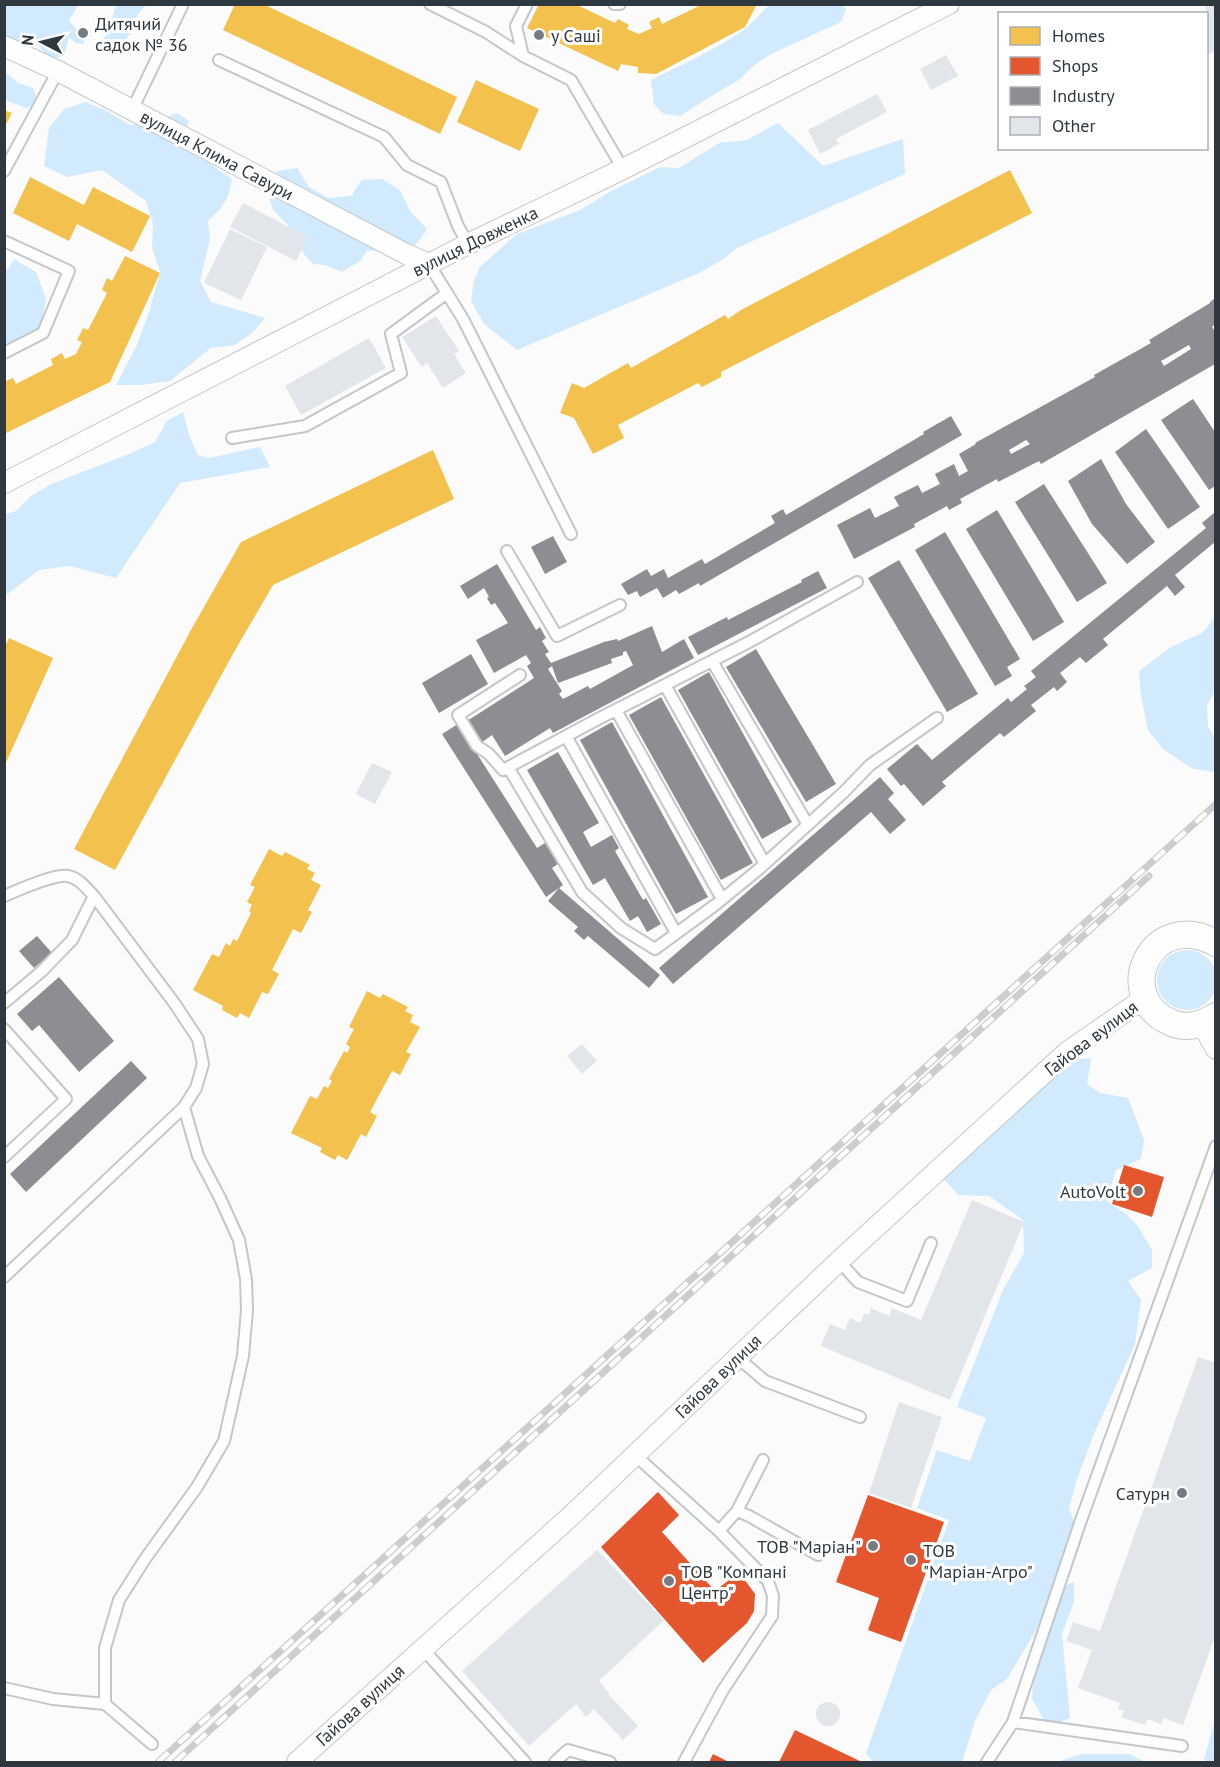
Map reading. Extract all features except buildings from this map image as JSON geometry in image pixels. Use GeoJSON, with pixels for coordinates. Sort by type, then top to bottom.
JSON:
{"type":"FeatureCollection","features":[{"type":"Feature","properties":{"kind":"street","name":"вулиця Довженка"},"geometry":{"type":"LineString","coordinates":[[4,483],[468,243],[623,169],[949,4]]}},
{"type":"Feature","properties":{"kind":"street","name":"вулиця Клима Савури"},"geometry":{"type":"LineString","coordinates":[[4,46],[58,71],[429,264]]}},
{"type":"Feature","properties":{"kind":"street"},"geometry":{"type":"LineString","coordinates":[[1215,943],[1203,936],[1188,933],[1160,942],[1149,954],[1143,967],[1141,983],[1145,998],[1152,1010],[1162,1018],[1175,1024],[1188,1026],[1209,1020],[1215,1049]]}},
{"type":"Feature","properties":{"kind":"street","name":"Гайова вулиця"},"geometry":{"type":"LineString","coordinates":[[297,1762],[572,1515],[839,1261],[1067,1052],[1145,998]]}},
{"type":"Feature","properties":{"kind":"lane"},"geometry":{"type":"LineString","coordinates":[[132,110],[183,4]]}},
{"type":"Feature","properties":{"kind":"lane"},"geometry":{"type":"LineString","coordinates":[[430,4],[486,32],[523,56],[572,80],[623,169]]}},
{"type":"Feature","properties":{"kind":"lane"},"geometry":{"type":"LineString","coordinates":[[523,56],[516,26],[527,4]]}},
{"type":"Feature","properties":{"kind":"lane"},"geometry":{"type":"LineString","coordinates":[[614,4],[620,4]]}},
{"type":"Feature","properties":{"kind":"lane"},"geometry":{"type":"LineString","coordinates":[[219,60],[384,137],[407,165],[441,182],[458,226],[468,243]]}},
{"type":"Feature","properties":{"kind":"lane"},"geometry":{"type":"LineString","coordinates":[[4,171],[58,71]]}},
{"type":"Feature","properties":{"kind":"lane"},"geometry":{"type":"LineString","coordinates":[[4,241],[69,271],[43,333],[4,352]]}},
{"type":"Feature","properties":{"kind":"lane"},"geometry":{"type":"LineString","coordinates":[[429,264],[463,319],[571,534]]}},
{"type":"Feature","properties":{"kind":"lane"},"geometry":{"type":"LineString","coordinates":[[232,438],[305,426],[401,374],[391,334],[447,292]]}},
{"type":"Feature","properties":{"kind":"lane"},"geometry":{"type":"LineString","coordinates":[[507,551],[557,636],[620,605]]}},
{"type":"Feature","properties":{"kind":"lane"},"geometry":{"type":"LineString","coordinates":[[520,675],[458,715],[477,746],[489,754],[503,771],[857,582]]}},
{"type":"Feature","properties":{"kind":"lane"},"geometry":{"type":"LineString","coordinates":[[712,661],[808,825]]}},
{"type":"Feature","properties":{"kind":"lane"},"geometry":{"type":"LineString","coordinates":[[665,685],[765,864]]}},
{"type":"Feature","properties":{"kind":"lane"},"geometry":{"type":"LineString","coordinates":[[616,710],[722,899]]}},
{"type":"Feature","properties":{"kind":"lane"},"geometry":{"type":"LineString","coordinates":[[508,767],[582,892],[621,928],[655,949],[765,864],[844,792],[870,765],[937,718]]}},
{"type":"Feature","properties":{"kind":"lane"},"geometry":{"type":"LineString","coordinates":[[566,736],[676,933]]}},
{"type":"Feature","properties":{"kind":"lane"},"geometry":{"type":"LineString","coordinates":[[4,896],[31,885],[67,876],[80,881],[94,896],[175,1004],[198,1039],[203,1064],[196,1088],[184,1107],[4,1277]]}},
{"type":"Feature","properties":{"kind":"lane"},"geometry":{"type":"LineString","coordinates":[[4,1004],[42,971],[72,940],[94,896]]}},
{"type":"Feature","properties":{"kind":"lane"},"geometry":{"type":"LineString","coordinates":[[4,1029],[66,1099],[4,1157]]}},
{"type":"Feature","properties":{"kind":"lane"},"geometry":{"type":"LineString","coordinates":[[105,1704],[105,1648],[119,1600],[145,1558],[197,1486],[224,1441],[243,1356],[247,1299],[239,1240],[198,1156],[184,1107]]}},
{"type":"Feature","properties":{"kind":"lane"},"geometry":{"type":"LineString","coordinates":[[987,1762],[1013,1722],[1080,1523],[1215,1146]]}},
{"type":"Feature","properties":{"kind":"lane"},"geometry":{"type":"LineString","coordinates":[[839,1261],[858,1282],[907,1301],[931,1243]]}},
{"type":"Feature","properties":{"kind":"lane"},"geometry":{"type":"LineString","coordinates":[[737,1357],[765,1381],[860,1417]]}},
{"type":"Feature","properties":{"kind":"lane"},"geometry":{"type":"LineString","coordinates":[[635,1455],[719,1531],[768,1581],[773,1596],[772,1616],[723,1690],[684,1762]]}},
{"type":"Feature","properties":{"kind":"lane"},"geometry":{"type":"LineString","coordinates":[[719,1531],[738,1511],[763,1460]]}},
{"type":"Feature","properties":{"kind":"lane"},"geometry":{"type":"LineString","coordinates":[[738,1511],[818,1555]]}},
{"type":"Feature","properties":{"kind":"lane"},"geometry":{"type":"LineString","coordinates":[[423,1649],[525,1762]]}},
{"type":"Feature","properties":{"kind":"lane"},"geometry":{"type":"LineString","coordinates":[[4,1688],[53,1699],[105,1704],[152,1744]]}},
{"type":"Feature","properties":{"kind":"lane"},"geometry":{"type":"LineString","coordinates":[[1013,1722],[1182,1746]]}},
{"type":"Feature","properties":{"kind":"lane"},"geometry":{"type":"LineString","coordinates":[[555,1762],[568,1750],[610,1762]]}},
{"type":"Feature","properties":{"kind":"shaded area"},"geometry":{"type":"Polygon","coordinates":[[[4,5],[78,5],[69,21],[76,29],[85,32],[84,44],[76,43],[69,37],[64,56],[50,59],[35,42],[26,45],[5,36],[4,5]]]}},
{"type":"Feature","properties":{"kind":"shaded area"},"geometry":{"type":"Polygon","coordinates":[[[116,5],[147,5],[137,15],[133,30],[115,54],[104,53],[102,42],[109,29],[116,5]]]}},
{"type":"Feature","properties":{"kind":"shaded area"},"geometry":{"type":"Polygon","coordinates":[[[769,5],[841,5],[846,9],[841,22],[771,54],[753,66],[739,80],[680,116],[664,114],[654,104],[651,80],[731,38],[749,25],[769,5]]]}},
{"type":"Feature","properties":{"kind":"shaded area"},"geometry":{"type":"Polygon","coordinates":[[[5,72],[18,83],[33,88],[38,102],[27,108],[5,100],[5,72]]]}},
{"type":"Feature","properties":{"kind":"shaded area"},"geometry":{"type":"Polygon","coordinates":[[[85,102],[103,109],[130,125],[157,121],[177,113],[189,121],[185,136],[195,149],[232,179],[224,203],[208,221],[210,239],[200,281],[211,302],[265,318],[252,333],[235,345],[211,348],[170,381],[141,385],[116,385],[136,347],[160,272],[152,247],[153,225],[146,201],[102,170],[67,177],[44,166],[49,128],[64,109],[85,102]]]}},
{"type":"Feature","properties":{"kind":"shaded area"},"geometry":{"type":"Polygon","coordinates":[[[778,123],[823,166],[903,139],[905,174],[737,248],[722,260],[697,274],[517,350],[484,324],[471,301],[474,280],[480,267],[517,234],[580,210],[613,190],[660,167],[679,168],[719,143],[747,140],[778,123]]]}},
{"type":"Feature","properties":{"kind":"shaded area"},"geometry":{"type":"Polygon","coordinates":[[[297,168],[309,187],[328,198],[351,196],[362,180],[382,179],[400,190],[410,211],[427,229],[416,245],[392,250],[367,251],[360,261],[342,272],[325,265],[313,264],[304,254],[288,225],[273,210],[266,187],[277,171],[297,168]]]}},
{"type":"Feature","properties":{"kind":"shaded area"},"geometry":{"type":"Polygon","coordinates":[[[14,259],[36,272],[46,299],[41,327],[23,345],[5,354],[5,273],[14,259]]]}},
{"type":"Feature","properties":{"kind":"shaded area"},"geometry":{"type":"Polygon","coordinates":[[[183,412],[189,435],[198,455],[209,458],[260,447],[270,467],[180,483],[116,578],[69,566],[39,570],[5,594],[5,514],[16,511],[31,496],[51,484],[155,442],[167,421],[183,412]]]}},
{"type":"Feature","properties":{"kind":"shaded area"},"geometry":{"type":"Polygon","coordinates":[[[1215,617],[1215,691],[1207,706],[1208,727],[1215,738],[1215,772],[1193,769],[1163,749],[1148,730],[1139,671],[1171,647],[1202,633],[1215,617]]]}},
{"type":"Feature","properties":{"kind":"shaded area"},"geometry":{"type":"Polygon","coordinates":[[[1181,950],[1193,950],[1204,955],[1212,963],[1217,980],[1215,992],[1204,1005],[1193,1010],[1181,1010],[1170,1005],[1162,997],[1157,986],[1157,974],[1162,963],[1170,955],[1181,950]]]}},
{"type":"Feature","properties":{"kind":"shaded area"},"geometry":{"type":"Polygon","coordinates":[[[1091,1058],[1087,1084],[1100,1093],[1128,1098],[1144,1140],[1141,1159],[1116,1170],[1107,1201],[1126,1214],[1138,1226],[1152,1250],[1152,1268],[1128,1281],[1141,1300],[1135,1344],[1094,1434],[1076,1482],[1069,1508],[1078,1532],[1035,1632],[1007,1679],[991,1690],[975,1721],[962,1762],[873,1762],[866,1753],[949,1520],[917,1508],[937,1450],[970,1461],[986,1418],[957,1407],[1003,1290],[1024,1253],[1023,1220],[989,1196],[958,1195],[940,1175],[1069,1060],[1091,1058]]]}},
{"type":"Feature","properties":{"kind":"shaded area"},"geometry":{"type":"Polygon","coordinates":[[[1074,1582],[1074,1602],[1062,1634],[1070,1718],[1058,1723],[1044,1720],[1032,1699],[1035,1654],[1055,1590],[1074,1582]]]}},
{"type":"Feature","properties":{"kind":"shaded area"},"geometry":{"type":"Polygon","coordinates":[[[1215,1720],[1215,1762],[1207,1762],[1204,1759],[1215,1720]]]}},
{"type":"Feature","properties":{"kind":"shaded area"},"geometry":{"type":"Polygon","coordinates":[[[1081,1754],[1129,1754],[1145,1762],[1057,1762],[1081,1754]]]}},
{"type":"Feature","properties":{"kind":"railway"},"geometry":{"type":"LineString","coordinates":[[158,1762],[1216,804]]}},
{"type":"Feature","properties":{"kind":"railway"},"geometry":{"type":"LineString","coordinates":[[175,1762],[1149,876]]}},
{"type":"Feature","properties":{"kind":"place","name":"Дитячий садок № 36"},"geometry":{"type":"Point","coordinates":[83,33]}},
{"type":"Feature","properties":{"kind":"place","name":"у Саші"},"geometry":{"type":"Point","coordinates":[539,35]}},
{"type":"Feature","properties":{"kind":"place","name":"AutoVolt"},"geometry":{"type":"Point","coordinates":[1138,1191]}},
{"type":"Feature","properties":{"kind":"place","name":"Сатурн"},"geometry":{"type":"Point","coordinates":[1182,1493]}},
{"type":"Feature","properties":{"kind":"place","name":"ТОВ \"Маріан\""},"geometry":{"type":"Point","coordinates":[873,1546]}},
{"type":"Feature","properties":{"kind":"place","name":"ТОВ \"Маріан-Агро\""},"geometry":{"type":"Point","coordinates":[911,1560]}},
{"type":"Feature","properties":{"kind":"place","name":"ТОВ \"Компані Центр\""},"geometry":{"type":"Point","coordinates":[669,1581]}}]}
